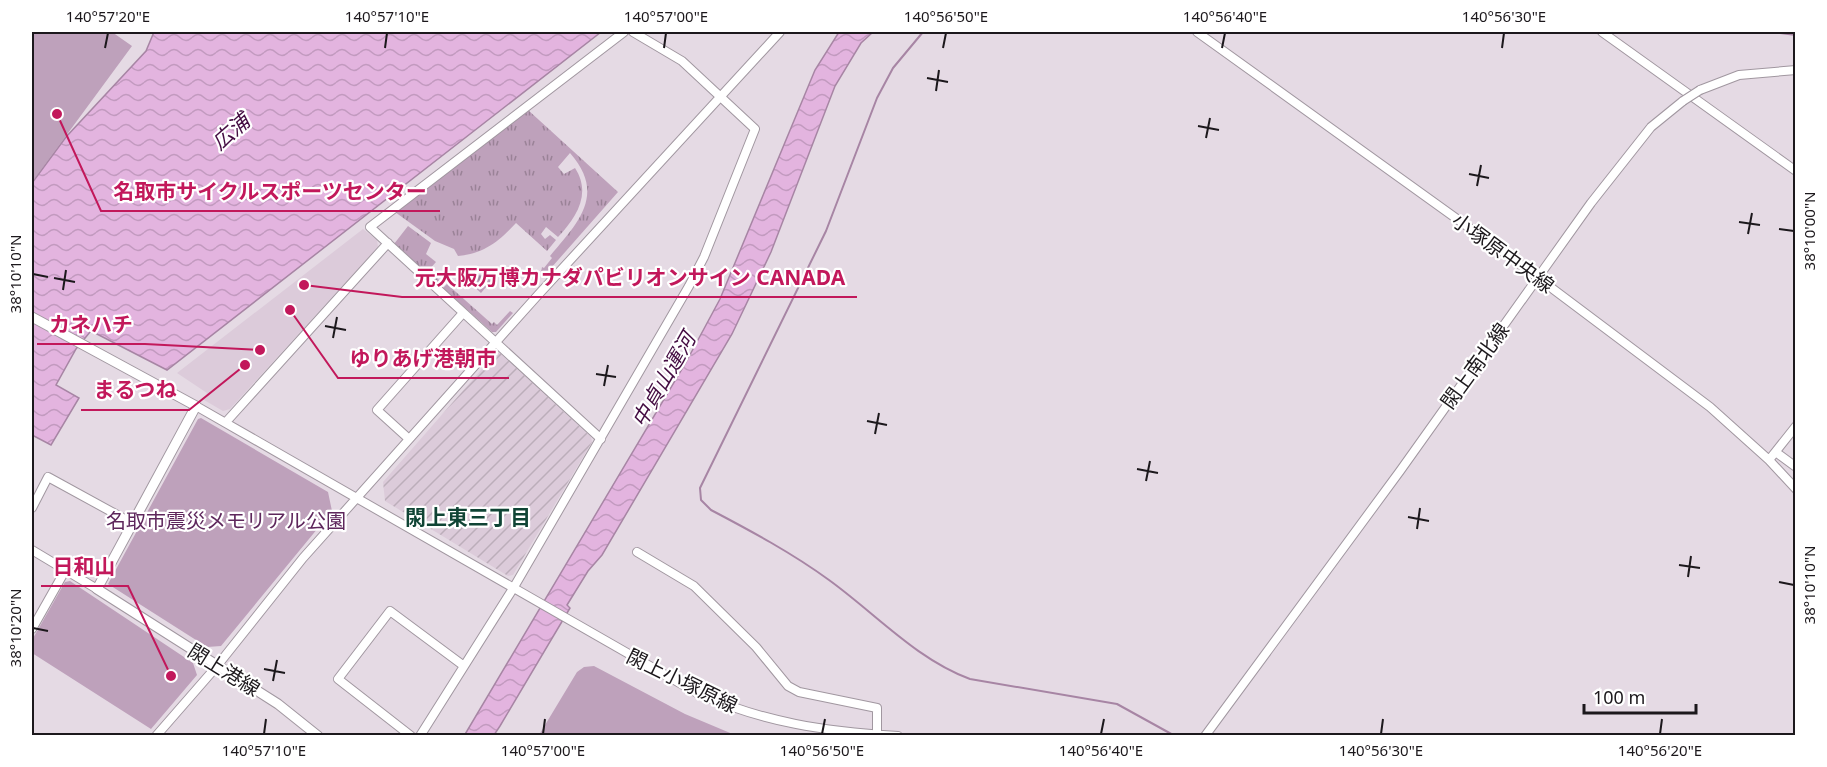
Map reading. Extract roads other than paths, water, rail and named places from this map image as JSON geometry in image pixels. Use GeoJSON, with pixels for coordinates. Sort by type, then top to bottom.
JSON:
{"type":"FeatureCollection","features":[{"type":"Feature","properties":{"kind":"main road"},"geometry":{"type":"LineString","coordinates":[[32,317],[196,406],[97,589]]}},
{"type":"Feature","properties":{"kind":"main road","name":"閖上港線"},"geometry":{"type":"LineString","coordinates":[[97,589],[278,704],[318,735]]}},
{"type":"Feature","properties":{"kind":"street"},"geometry":{"type":"LineString","coordinates":[[601,439],[370,227],[624,32]]}},
{"type":"Feature","properties":{"kind":"street"},"geometry":{"type":"LineString","coordinates":[[420,735],[514,587],[694,277],[755,129],[682,61],[633,32]]}},
{"type":"Feature","properties":{"kind":"street"},"geometry":{"type":"LineString","coordinates":[[156,735],[217,666],[303,558],[719,96],[780,32]]}},
{"type":"Feature","properties":{"kind":"street","name":"小塚原中央線"},"geometry":{"type":"LineString","coordinates":[[1197,32],[1539,279],[1710,407],[1769,460],[1796,489]]}},
{"type":"Feature","properties":{"kind":"street"},"geometry":{"type":"LineString","coordinates":[[1602,32],[1796,171]]}},
{"type":"Feature","properties":{"kind":"street","name":"閖上南北線"},"geometry":{"type":"LineString","coordinates":[[1205,735],[1639,141],[1666,112],[1701,90],[1739,75],[1796,70]]}},
{"type":"Feature","properties":{"kind":"street"},"geometry":{"type":"LineString","coordinates":[[226,422],[388,243]]}},
{"type":"Feature","properties":{"kind":"street"},"geometry":{"type":"LineString","coordinates":[[410,439],[377,410],[463,313]]}},
{"type":"Feature","properties":{"kind":"street"},"geometry":{"type":"LineString","coordinates":[[196,406],[514,587]]}},
{"type":"Feature","properties":{"kind":"street"},"geometry":{"type":"LineString","coordinates":[[1769,460],[1777,453],[1796,426]]}},
{"type":"Feature","properties":{"kind":"street"},"geometry":{"type":"LineString","coordinates":[[1777,453],[1796,467]]}},
{"type":"Feature","properties":{"kind":"street"},"geometry":{"type":"LineString","coordinates":[[32,508],[48,477],[132,523]]}},
{"type":"Feature","properties":{"kind":"street"},"geometry":{"type":"LineString","coordinates":[[32,550],[97,589]]}},
{"type":"Feature","properties":{"kind":"street"},"geometry":{"type":"LineString","coordinates":[[637,552],[694,586],[756,647],[788,686],[799,692],[878,708],[877,735]]}},
{"type":"Feature","properties":{"kind":"street"},"geometry":{"type":"LineString","coordinates":[[32,629],[66,569]]}},
{"type":"Feature","properties":{"kind":"street","name":"閖上小塚原線"},"geometry":{"type":"LineString","coordinates":[[514,587],[697,693],[734,709],[772,721],[814,728],[898,735]]}},
{"type":"Feature","properties":{"kind":"street"},"geometry":{"type":"LineString","coordinates":[[411,735],[338,679],[390,610],[464,666]]}},
{"type":"Feature","properties":{"kind":"water","name":"広浦"},"geometry":{"type":"Polygon","coordinates":[[[154,32],[601,32],[167,370],[90,332],[76,349],[56,385],[79,398],[51,445],[32,435],[32,183],[66,137],[146,51],[154,32]]]}},
{"type":"Feature","properties":{"kind":"water"},"geometry":{"type":"Polygon","coordinates":[[[839,32],[873,32],[861,43],[835,86],[771,252],[732,334],[602,555],[588,571],[567,605],[570,608],[494,735],[464,736],[685,364],[720,299],[815,70],[839,32]]]}},
{"type":"Feature","properties":{"kind":"waterway"},"geometry":{"type":"LineString","coordinates":[[923,32],[893,68],[877,98],[826,231],[700,488],[701,500],[711,510],[815,570],[914,648],[950,670],[970,679],[1117,704],[1175,736]]}},
{"type":"Feature","properties":{"kind":"waterway"},"geometry":{"type":"LineString","coordinates":[[1772,32],[1796,35]]}},
{"type":"Feature","properties":{"kind":"place","name":"名取市サイクルスポーツセンター"},"geometry":{"type":"Point","coordinates":[57,114]}},
{"type":"Feature","properties":{"kind":"place","name":"元大阪万博カナダパビリオンサイン CANADA"},"geometry":{"type":"Point","coordinates":[304,285]}},
{"type":"Feature","properties":{"kind":"place","name":"ゆりあげ港朝市"},"geometry":{"type":"Point","coordinates":[290,310]}},
{"type":"Feature","properties":{"kind":"place","name":"カネハチ"},"geometry":{"type":"Point","coordinates":[260,350]}},
{"type":"Feature","properties":{"kind":"place","name":"まるつね"},"geometry":{"type":"Point","coordinates":[245,365]}},
{"type":"Feature","properties":{"kind":"place","name":"日和山"},"geometry":{"type":"Point","coordinates":[171,676]}},
{"type":"Feature","properties":{"kind":"district","name":"閖上東三丁目"},"geometry":{"type":"Point","coordinates":[468,518]}},
{"type":"Feature","properties":{"kind":"water label","name":"中貞山運河"},"geometry":{"type":"Point","coordinates":[664,380]}},
{"type":"Feature","properties":{"kind":"park label","name":"名取市震災メモリアル公園"},"geometry":{"type":"Point","coordinates":[226,521]}}]}
